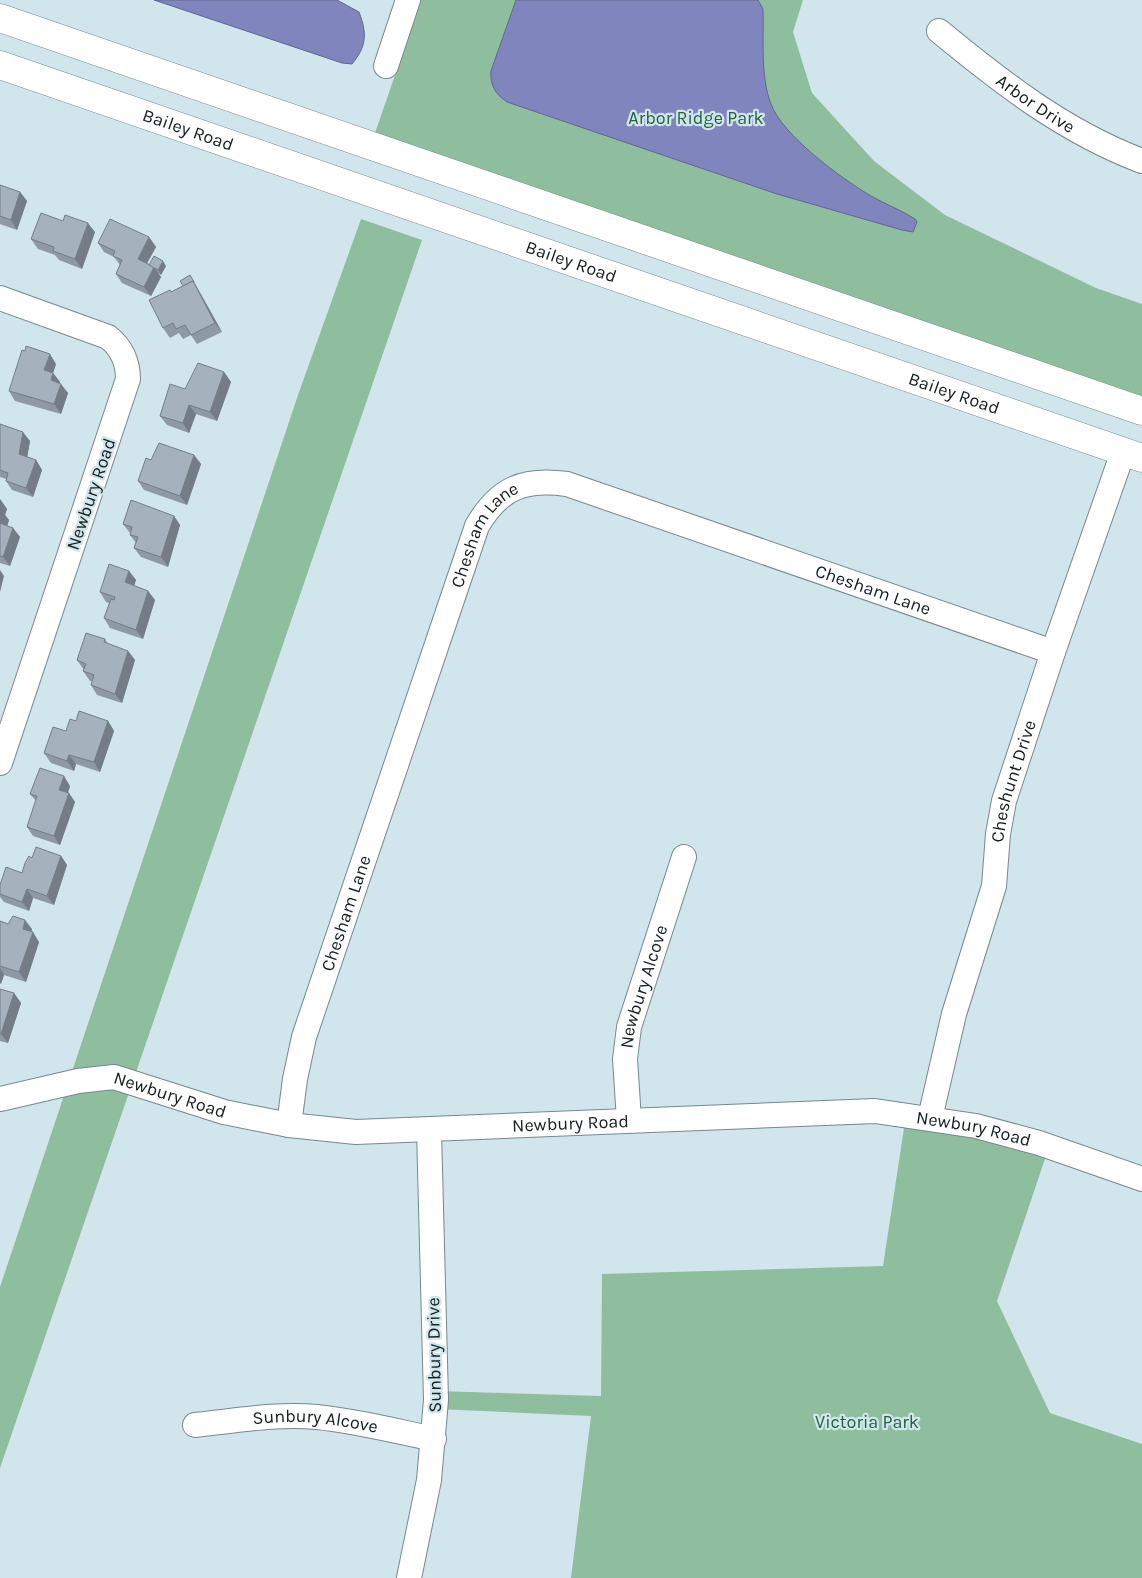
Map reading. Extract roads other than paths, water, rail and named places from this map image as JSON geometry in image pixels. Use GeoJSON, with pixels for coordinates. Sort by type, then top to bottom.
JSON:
{"type":"FeatureCollection","features":[{"type":"Feature","properties":{"kind":"main road"},"geometry":{"type":"LineString","coordinates":[[0,18],[1142,411]]}},
{"type":"Feature","properties":{"kind":"main road","name":"Bailey Road"},"geometry":{"type":"LineString","coordinates":[[0,65],[1132,455]]}},
{"type":"Feature","properties":{"kind":"street"},"geometry":{"type":"LineString","coordinates":[[386,66],[408,0]]}},
{"type":"Feature","properties":{"kind":"street","name":"Arbor Drive"},"geometry":{"type":"LineString","coordinates":[[939,31],[1025,99],[1061,122],[1110,149],[1142,160]]}},
{"type":"Feature","properties":{"kind":"street","name":"Newbury Road"},"geometry":{"type":"LineString","coordinates":[[0,298],[108,337],[117,345],[124,356],[128,379],[0,764]]}},
{"type":"Feature","properties":{"kind":"street","name":"Cheshunt Drive"},"geometry":{"type":"LineString","coordinates":[[930,1118],[954,1014],[994,886],[998,834],[1004,802],[1052,652],[1132,455]]}},
{"type":"Feature","properties":{"kind":"street","name":"Chesham Lane"},"geometry":{"type":"LineString","coordinates":[[289,1125],[295,1079],[304,1037],[478,526],[489,506],[507,492],[526,484],[548,481],[567,484],[1052,652]]}},
{"type":"Feature","properties":{"kind":"street","name":"Newbury Alcove"},"geometry":{"type":"LineString","coordinates":[[629,1120],[625,1059],[629,1027],[684,857]]}},
{"type":"Feature","properties":{"kind":"street","name":"Newbury Road"},"geometry":{"type":"LineString","coordinates":[[0,1099],[78,1081],[114,1077],[224,1112],[289,1125],[356,1132],[836,1111],[875,1111],[976,1126],[1039,1144],[1142,1179]]}},
{"type":"Feature","properties":{"kind":"street","name":"Sunbury Drive"},"geometry":{"type":"LineString","coordinates":[[409,1578],[429,1480],[436,1400],[429,1130]]}},
{"type":"Feature","properties":{"kind":"street","name":"Sunbury Alcove"},"geometry":{"type":"LineString","coordinates":[[195,1425],[276,1417],[316,1417],[356,1422],[434,1439]]}},
{"type":"Feature","properties":{"kind":"water"},"geometry":{"type":"Polygon","coordinates":[[[154,0],[337,0],[359,12],[364,33],[363,45],[352,64],[342,63],[154,0]]]}},
{"type":"Feature","properties":{"kind":"water"},"geometry":{"type":"Polygon","coordinates":[[[516,0],[758,0],[763,9],[765,82],[771,104],[777,116],[800,142],[830,168],[871,196],[915,219],[917,222],[913,232],[777,194],[507,102],[494,89],[491,81],[491,71],[516,0]]]}},
{"type":"Feature","properties":{"kind":"park label","name":"Arbor Ridge Park"},"geometry":{"type":"Point","coordinates":[696,118]}},
{"type":"Feature","properties":{"kind":"park label","name":"Victoria Park"},"geometry":{"type":"Point","coordinates":[867,1422]}}]}
